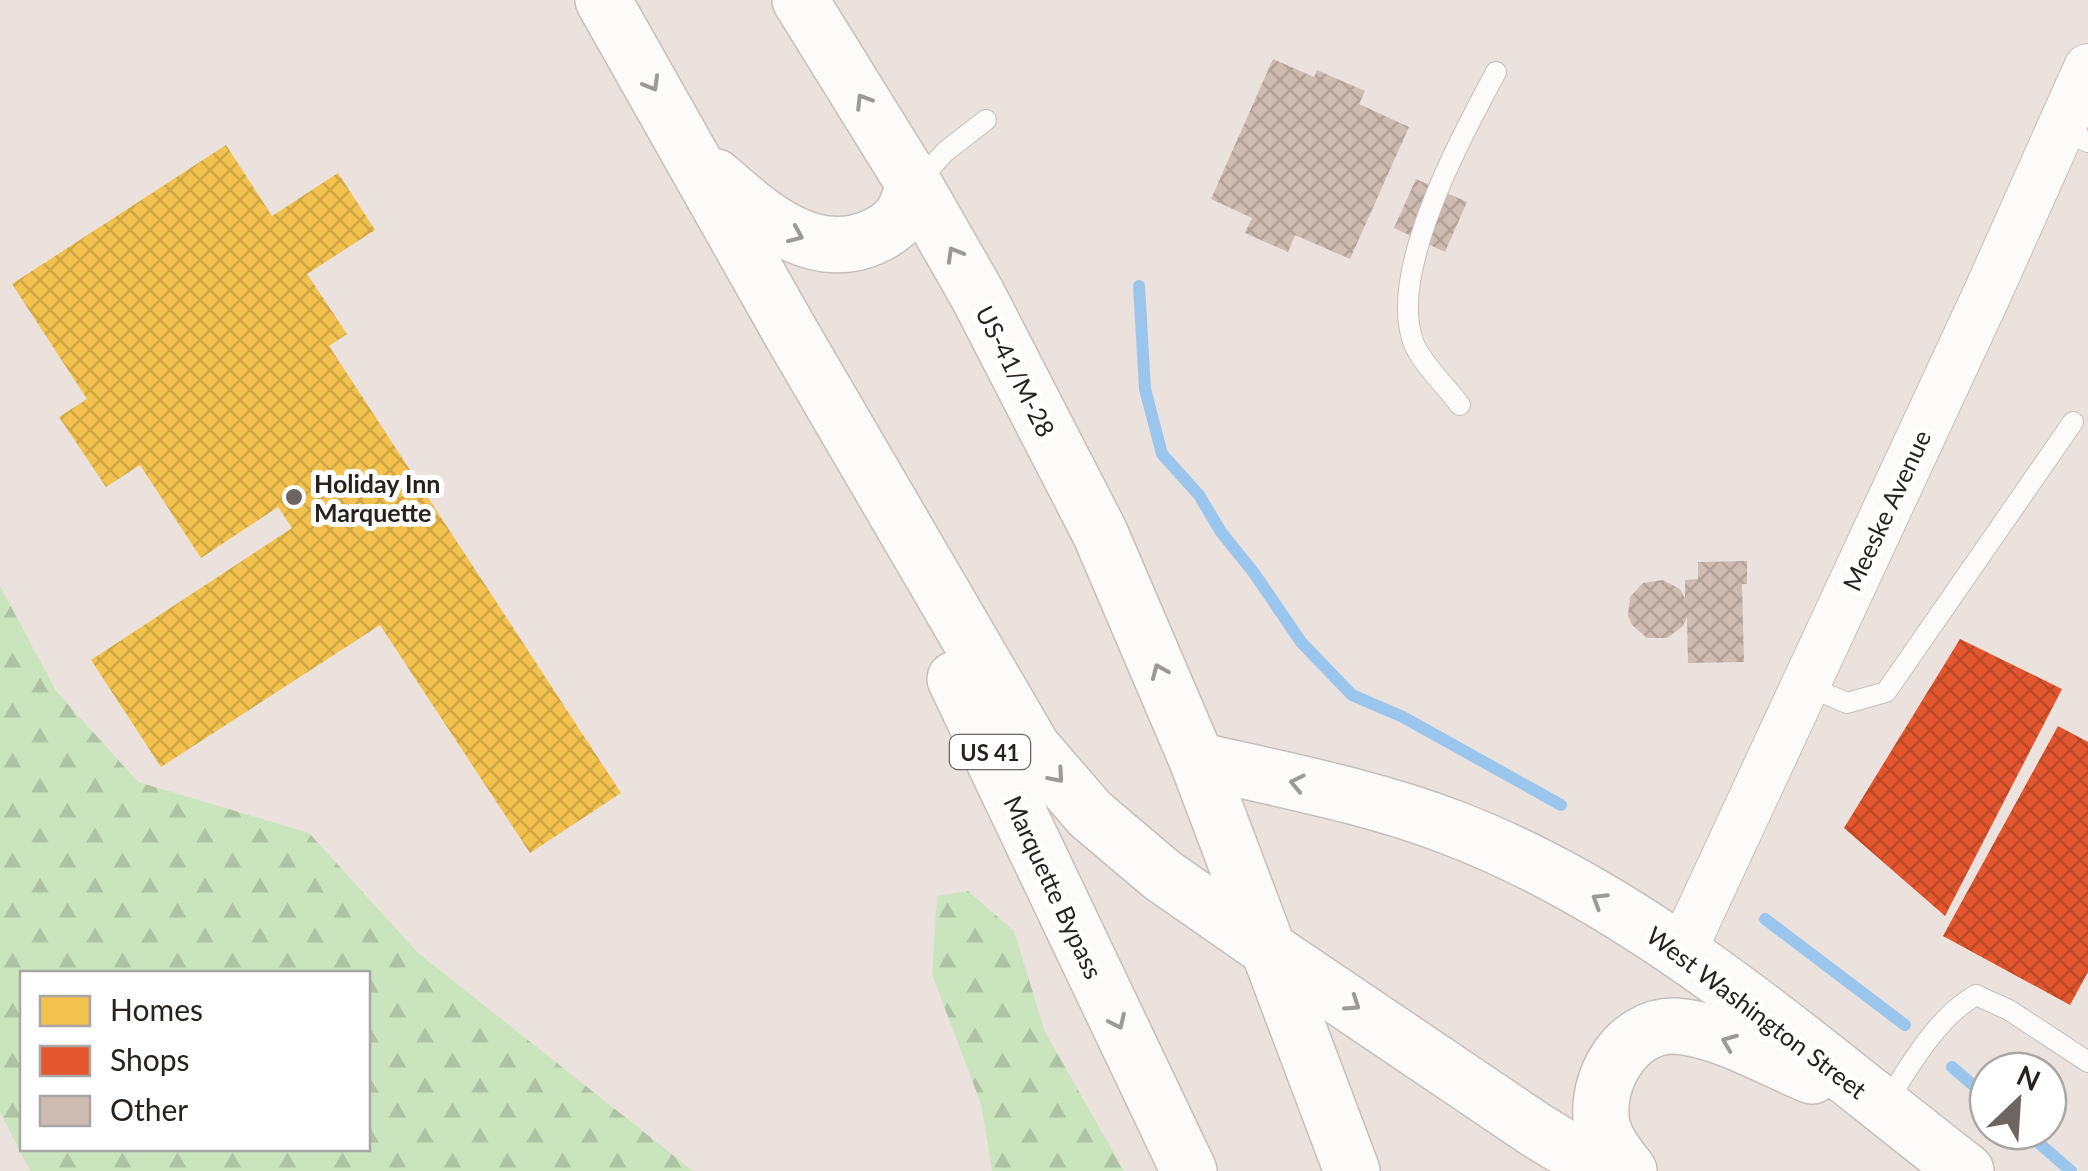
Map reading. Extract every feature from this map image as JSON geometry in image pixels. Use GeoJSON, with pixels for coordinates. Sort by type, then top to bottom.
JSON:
{"type":"FeatureCollection","features":[{"type":"Feature","properties":{"kind":"main road","name":"US 41"},"geometry":{"type":"LineString","coordinates":[[603,0],[791,333]]}},
{"type":"Feature","properties":{"kind":"main road","name":"US-41/M-28"},"geometry":{"type":"LineString","coordinates":[[800,0],[977,294],[1100,533],[1197,760]]}},
{"type":"Feature","properties":{"kind":"main road"},"geometry":{"type":"LineString","coordinates":[[691,156],[751,209],[783,230],[810,242],[837,246],[857,244],[886,232],[902,215],[914,184]]}},
{"type":"Feature","properties":{"kind":"main road"},"geometry":{"type":"LineString","coordinates":[[791,333],[1033,748],[1090,814],[1162,875],[1271,951],[1536,1130],[1604,1171]]}},
{"type":"Feature","properties":{"kind":"main road","name":"Marquette Bypass"},"geometry":{"type":"LineString","coordinates":[[791,333],[1189,1171]]}},
{"type":"Feature","properties":{"kind":"main road"},"geometry":{"type":"LineString","coordinates":[[1197,760],[1352,1171]]}},
{"type":"Feature","properties":{"kind":"main road","name":"West Washington Street"},"geometry":{"type":"LineString","coordinates":[[1197,760],[1358,796],[1454,828],[1570,882],[1682,951],[1966,1171]]}},
{"type":"Feature","properties":{"kind":"main road"},"geometry":{"type":"LineString","coordinates":[[1629,1171],[1613,1151],[1602,1125],[1602,1100],[1606,1076],[1617,1059],[1651,1030],[1671,1026],[1698,1029],[1883,1107]]}},
{"type":"Feature","properties":{"kind":"street","name":"Meeske Avenue"},"geometry":{"type":"LineString","coordinates":[[1682,951],[1805,685],[2074,136],[2088,68]]}},
{"type":"Feature","properties":{"kind":"lane"},"geometry":{"type":"LineString","coordinates":[[1460,405],[1414,346],[1405,304],[1426,223],[1458,143],[1496,72]]}},
{"type":"Feature","properties":{"kind":"lane"},"geometry":{"type":"LineString","coordinates":[[914,184],[946,151],[986,120]]}},
{"type":"Feature","properties":{"kind":"lane"},"geometry":{"type":"LineString","coordinates":[[1805,685],[1847,703],[1886,692],[2073,422]]}},
{"type":"Feature","properties":{"kind":"lane"},"geometry":{"type":"LineString","coordinates":[[1883,1107],[1946,1020],[1960,1004],[1976,996],[2009,1010],[2088,1062]]}},
{"type":"Feature","properties":{"kind":"green space"},"geometry":{"type":"Polygon","coordinates":[[[0,586],[56,691],[138,782],[309,833],[418,953],[693,1171],[30,1171],[0,1112],[0,586]]]}},
{"type":"Feature","properties":{"kind":"green space"},"geometry":{"type":"Polygon","coordinates":[[[968,891],[1014,931],[1045,1032],[1124,1171],[992,1171],[981,1104],[932,974],[937,896],[968,891]]]}},
{"type":"Feature","properties":{"kind":"building: Homes","name":"Holiday Inn Marquette"},"geometry":{"type":"Polygon","coordinates":[[[226,145],[272,216],[338,173],[375,230],[307,274],[347,334],[329,346],[621,793],[530,853],[380,625],[161,767],[91,660],[292,528],[278,507],[201,558],[140,465],[106,487],[59,417],[87,399],[12,284],[226,145]]]}},
{"type":"Feature","properties":{"kind":"building: Shops"},"geometry":{"type":"Polygon","coordinates":[[[1960,639],[2062,689],[1945,916],[1844,828],[1960,639]]]}},
{"type":"Feature","properties":{"kind":"building: Shops"},"geometry":{"type":"Polygon","coordinates":[[[2058,726],[2088,742],[2088,972],[2070,1005],[1943,936],[2058,726]]]}},
{"type":"Feature","properties":{"kind":"building: Other"},"geometry":{"type":"Polygon","coordinates":[[[1273,59],[1314,77],[1317,70],[1365,91],[1359,104],[1409,127],[1350,259],[1295,235],[1288,252],[1245,233],[1252,218],[1211,199],[1273,59]]]}},
{"type":"Feature","properties":{"kind":"building: Other"},"geometry":{"type":"Polygon","coordinates":[[[1416,179],[1467,202],[1445,252],[1394,228],[1416,179]]]}},
{"type":"Feature","properties":{"kind":"building: Other"},"geometry":{"type":"Polygon","coordinates":[[[1747,561],[1747,584],[1742,584],[1744,662],[1688,663],[1687,617],[1683,626],[1667,638],[1647,638],[1632,625],[1628,616],[1630,597],[1643,583],[1663,580],[1680,589],[1685,598],[1685,580],[1698,579],[1698,562],[1747,561]]]}},
{"type":"Feature","properties":{"kind":"waterway"},"geometry":{"type":"LineString","coordinates":[[1139,286],[1145,389],[1162,454],[1199,495],[1221,532],[1301,642],[1352,695],[1403,717],[1561,805]]}},
{"type":"Feature","properties":{"kind":"waterway"},"geometry":{"type":"LineString","coordinates":[[1765,919],[1905,1025]]}},
{"type":"Feature","properties":{"kind":"waterway"},"geometry":{"type":"LineString","coordinates":[[1952,1067],[1968,1081]]}},
{"type":"Feature","properties":{"kind":"waterway"},"geometry":{"type":"LineString","coordinates":[[2048,1151],[2071,1171]]}},
{"type":"Feature","properties":{"kind":"place","name":"Holiday Inn Marquette"},"geometry":{"type":"Point","coordinates":[294,497]}}]}
